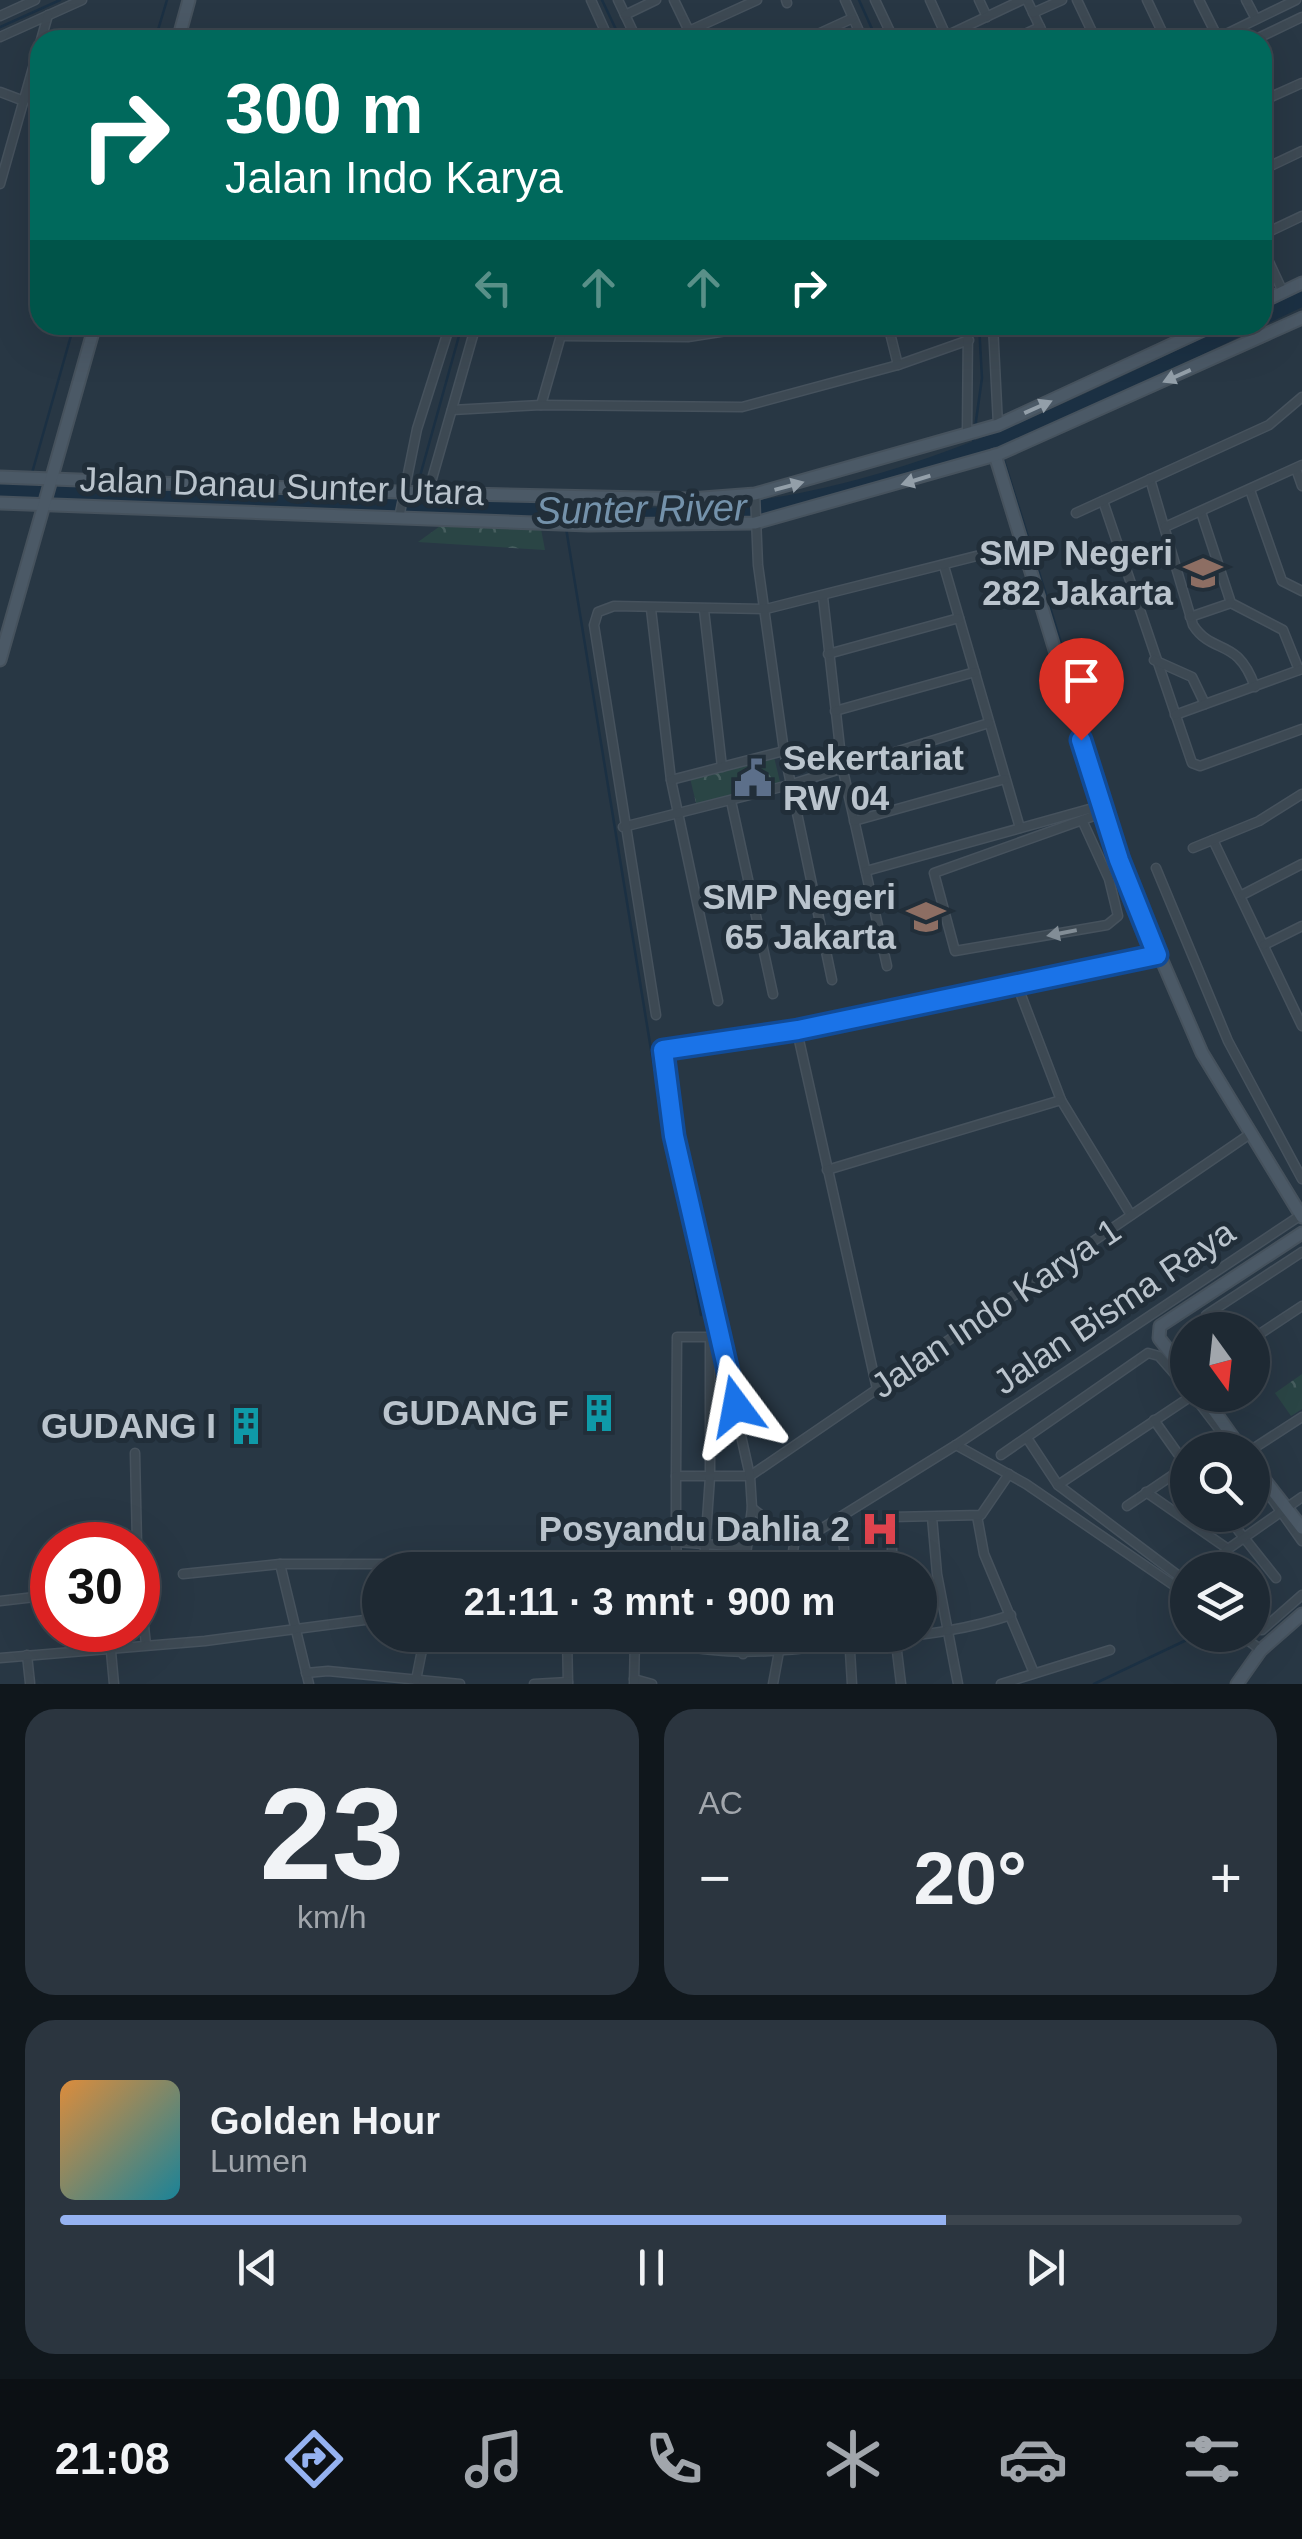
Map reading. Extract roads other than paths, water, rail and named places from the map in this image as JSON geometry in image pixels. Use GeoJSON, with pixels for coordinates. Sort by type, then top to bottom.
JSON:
{"type":"FeatureCollection","features":[{"type":"Feature","properties":{"kind":"main road"},"geometry":{"type":"LineString","coordinates":[[181,30],[189,0]]}},
{"type":"Feature","properties":{"kind":"main road"},"geometry":{"type":"LineString","coordinates":[[1272,297],[1302,284]]}},
{"type":"Feature","properties":{"kind":"main road","name":"Jalan Danau Sunter Utara"},"geometry":{"type":"LineString","coordinates":[[1272,331],[1302,318]]}},
{"type":"Feature","properties":{"kind":"main road"},"geometry":{"type":"LineString","coordinates":[[0,660],[92,335]]}},
{"type":"Feature","properties":{"kind":"main road","name":"Jalan Danau Sunter Utara"},"geometry":{"type":"LineString","coordinates":[[0,478],[414,494],[755,498],[996,426],[1192,335]]}},
{"type":"Feature","properties":{"kind":"main road","name":"Jalan Danau Sunter Utara"},"geometry":{"type":"LineString","coordinates":[[0,503],[687,527],[754,520],[997,454],[1264,335]]}},
{"type":"Feature","properties":{"kind":"main road"},"geometry":{"type":"LineString","coordinates":[[997,454],[1123,872],[1210,1068],[1302,1216]]}},
{"type":"Feature","properties":{"kind":"main road","name":"Jalan Bisma Raya"},"geometry":{"type":"LineString","coordinates":[[1181,1312],[1297,1236]]}},
{"type":"Feature","properties":{"kind":"main road","name":"Jalan Bisma Raya"},"geometry":{"type":"LineString","coordinates":[[1170,1319],[1160,1326],[1159,1338],[1170,1352]]}},
{"type":"Feature","properties":{"kind":"main road"},"geometry":{"type":"LineString","coordinates":[[1270,1490],[1302,1528]]}},
{"type":"Feature","properties":{"kind":"main road"},"geometry":{"type":"LineString","coordinates":[[1270,1642],[1302,1614]]}},
{"type":"Feature","properties":{"kind":"main road"},"geometry":{"type":"LineString","coordinates":[[1237,1684],[1260,1652]]}},
{"type":"Feature","properties":{"kind":"street"},"geometry":{"type":"LineString","coordinates":[[0,16],[35,0]]}},
{"type":"Feature","properties":{"kind":"street"},"geometry":{"type":"LineString","coordinates":[[0,37],[82,0]]}},
{"type":"Feature","properties":{"kind":"street"},"geometry":{"type":"LineString","coordinates":[[591,0],[604,30]]}},
{"type":"Feature","properties":{"kind":"street"},"geometry":{"type":"LineString","coordinates":[[618,0],[632,30]]}},
{"type":"Feature","properties":{"kind":"street"},"geometry":{"type":"LineString","coordinates":[[625,14],[656,0]]}},
{"type":"Feature","properties":{"kind":"street"},"geometry":{"type":"LineString","coordinates":[[674,0],[686,30]]}},
{"type":"Feature","properties":{"kind":"street"},"geometry":{"type":"LineString","coordinates":[[698,30],[757,0]]}},
{"type":"Feature","properties":{"kind":"street"},"geometry":{"type":"LineString","coordinates":[[845,0],[858,30]]}},
{"type":"Feature","properties":{"kind":"street"},"geometry":{"type":"LineString","coordinates":[[875,0],[889,30]]}},
{"type":"Feature","properties":{"kind":"street"},"geometry":{"type":"LineString","coordinates":[[930,0],[943,30]]}},
{"type":"Feature","properties":{"kind":"street"},"geometry":{"type":"LineString","coordinates":[[979,0],[987,17]]}},
{"type":"Feature","properties":{"kind":"street"},"geometry":{"type":"LineString","coordinates":[[962,30],[1025,0],[1041,30]]}},
{"type":"Feature","properties":{"kind":"street"},"geometry":{"type":"LineString","coordinates":[[1033,14],[1062,0]]}},
{"type":"Feature","properties":{"kind":"street"},"geometry":{"type":"LineString","coordinates":[[1077,0],[1091,30]]}},
{"type":"Feature","properties":{"kind":"street"},"geometry":{"type":"LineString","coordinates":[[1146,0],[1161,30]]}},
{"type":"Feature","properties":{"kind":"street"},"geometry":{"type":"LineString","coordinates":[[1199,0],[1212,30]]}},
{"type":"Feature","properties":{"kind":"street"},"geometry":{"type":"LineString","coordinates":[[1246,0],[1256,19]]}},
{"type":"Feature","properties":{"kind":"street"},"geometry":{"type":"LineString","coordinates":[[1234,30],[1296,0]]}},
{"type":"Feature","properties":{"kind":"street"},"geometry":{"type":"LineString","coordinates":[[44,30],[48,16]]}},
{"type":"Feature","properties":{"kind":"street"},"geometry":{"type":"LineString","coordinates":[[1272,31],[1302,17]]}},
{"type":"Feature","properties":{"kind":"street"},"geometry":{"type":"LineString","coordinates":[[830,30],[854,21]]}},
{"type":"Feature","properties":{"kind":"street"},"geometry":{"type":"LineString","coordinates":[[1034,30],[1040,27]]}},
{"type":"Feature","properties":{"kind":"street"},"geometry":{"type":"LineString","coordinates":[[0,184],[30,78]]}},
{"type":"Feature","properties":{"kind":"street"},"geometry":{"type":"LineString","coordinates":[[1272,96],[1302,83]]}},
{"type":"Feature","properties":{"kind":"street"},"geometry":{"type":"LineString","coordinates":[[0,92],[24,100]]}},
{"type":"Feature","properties":{"kind":"street"},"geometry":{"type":"LineString","coordinates":[[1272,165],[1302,151]]}},
{"type":"Feature","properties":{"kind":"street"},"geometry":{"type":"LineString","coordinates":[[1272,230],[1302,216]]}},
{"type":"Feature","properties":{"kind":"street"},"geometry":{"type":"LineString","coordinates":[[1272,267],[1284,292]]}},
{"type":"Feature","properties":{"kind":"street"},"geometry":{"type":"LineString","coordinates":[[414,494],[448,335]]}},
{"type":"Feature","properties":{"kind":"street"},"geometry":{"type":"LineString","coordinates":[[399,515],[414,494],[452,410],[473,335]]}},
{"type":"Feature","properties":{"kind":"street"},"geometry":{"type":"LineString","coordinates":[[541,406],[560,336],[699,335]]}},
{"type":"Feature","properties":{"kind":"street"},"geometry":{"type":"LineString","coordinates":[[890,335],[898,365]]}},
{"type":"Feature","properties":{"kind":"street"},"geometry":{"type":"LineString","coordinates":[[969,335],[970,433]]}},
{"type":"Feature","properties":{"kind":"street"},"geometry":{"type":"LineString","coordinates":[[993,335],[996,426]]}},
{"type":"Feature","properties":{"kind":"street"},"geometry":{"type":"LineString","coordinates":[[452,410],[541,406],[722,410],[898,365],[970,340]]}},
{"type":"Feature","properties":{"kind":"street"},"geometry":{"type":"LineString","coordinates":[[1076,513],[1269,425],[1302,397]]}},
{"type":"Feature","properties":{"kind":"street"},"geometry":{"type":"LineString","coordinates":[[1166,527],[1299,467],[1302,486]]}},
{"type":"Feature","properties":{"kind":"street"},"geometry":{"type":"LineString","coordinates":[[1150,479],[1190,616],[1200,635],[1240,655],[1255,687]]}},
{"type":"Feature","properties":{"kind":"street"},"geometry":{"type":"LineString","coordinates":[[1250,490],[1282,581],[1302,591]]}},
{"type":"Feature","properties":{"kind":"street"},"geometry":{"type":"LineString","coordinates":[[755,498],[754,520],[784,752],[832,980]]}},
{"type":"Feature","properties":{"kind":"street"},"geometry":{"type":"LineString","coordinates":[[1102,502],[1190,760],[1197,766],[1302,729]]}},
{"type":"Feature","properties":{"kind":"street"},"geometry":{"type":"LineString","coordinates":[[1201,512],[1231,603]]}},
{"type":"Feature","properties":{"kind":"street"},"geometry":{"type":"LineString","coordinates":[[656,1015],[623,827],[594,624],[604,608],[766,609],[1024,544]]}},
{"type":"Feature","properties":{"kind":"street"},"geometry":{"type":"LineString","coordinates":[[944,566],[1020,828]]}},
{"type":"Feature","properties":{"kind":"street"},"geometry":{"type":"LineString","coordinates":[[823,597],[842,766],[887,966]]}},
{"type":"Feature","properties":{"kind":"street"},"geometry":{"type":"LineString","coordinates":[[1175,714],[1300,670],[1280,627],[1231,603],[1190,616]]}},
{"type":"Feature","properties":{"kind":"street"},"geometry":{"type":"LineString","coordinates":[[651,608],[671,780],[718,1002]]}},
{"type":"Feature","properties":{"kind":"street"},"geometry":{"type":"LineString","coordinates":[[704,610],[722,767]]}},
{"type":"Feature","properties":{"kind":"street"},"geometry":{"type":"LineString","coordinates":[[828,654],[959,618]]}},
{"type":"Feature","properties":{"kind":"street"},"geometry":{"type":"LineString","coordinates":[[1154,660],[1192,676],[1205,704]]}},
{"type":"Feature","properties":{"kind":"street"},"geometry":{"type":"LineString","coordinates":[[834,711],[975,672]]}},
{"type":"Feature","properties":{"kind":"street"},"geometry":{"type":"LineString","coordinates":[[623,827],[790,785],[989,723]]}},
{"type":"Feature","properties":{"kind":"street"},"geometry":{"type":"LineString","coordinates":[[671,780],[784,752]]}},
{"type":"Feature","properties":{"kind":"street"},"geometry":{"type":"LineString","coordinates":[[854,820],[1006,779]]}},
{"type":"Feature","properties":{"kind":"street"},"geometry":{"type":"LineString","coordinates":[[1192,848],[1260,821],[1302,794]]}},
{"type":"Feature","properties":{"kind":"street"},"geometry":{"type":"LineString","coordinates":[[731,800],[772,994]]}},
{"type":"Feature","properties":{"kind":"street"},"geometry":{"type":"LineString","coordinates":[[1082,820],[1108,876],[1118,913],[1106,925],[960,952],[951,944],[934,873],[1082,820],[1101,809]]}},
{"type":"Feature","properties":{"kind":"street"},"geometry":{"type":"LineString","coordinates":[[866,871],[1101,809]]}},
{"type":"Feature","properties":{"kind":"street"},"geometry":{"type":"LineString","coordinates":[[1213,840],[1242,894],[1277,982],[1302,1025]]}},
{"type":"Feature","properties":{"kind":"street"},"geometry":{"type":"LineString","coordinates":[[1242,894],[1302,864]]}},
{"type":"Feature","properties":{"kind":"street"},"geometry":{"type":"LineString","coordinates":[[1156,868],[1228,1042],[1302,1179]]}},
{"type":"Feature","properties":{"kind":"street"},"geometry":{"type":"LineString","coordinates":[[1108,876],[1123,872]]}},
{"type":"Feature","properties":{"kind":"street"},"geometry":{"type":"LineString","coordinates":[[1264,945],[1301,929]]}},
{"type":"Feature","properties":{"kind":"street"},"geometry":{"type":"LineString","coordinates":[[745,1552],[752,1508],[674,1136],[663,1050],[798,1030],[1157,955]]}},
{"type":"Feature","properties":{"kind":"street"},"geometry":{"type":"LineString","coordinates":[[1016,982],[1061,1100],[1131,1215]]}},
{"type":"Feature","properties":{"kind":"street"},"geometry":{"type":"LineString","coordinates":[[798,1030],[877,1389]]}},
{"type":"Feature","properties":{"kind":"street"},"geometry":{"type":"LineString","coordinates":[[828,1170],[1061,1100]]}},
{"type":"Feature","properties":{"kind":"street","name":"Jalan Indo Karya 1"},"geometry":{"type":"LineString","coordinates":[[745,1477],[1250,1134]]}},
{"type":"Feature","properties":{"kind":"street","name":"Jalan Bisma Raya"},"geometry":{"type":"LineString","coordinates":[[794,1540],[840,1518],[956,1445],[1302,1216]]}},
{"type":"Feature","properties":{"kind":"street"},"geometry":{"type":"LineString","coordinates":[[1211,1312],[1301,1252],[1297,1236]]}},
{"type":"Feature","properties":{"kind":"street"},"geometry":{"type":"LineString","coordinates":[[1270,1327],[1302,1306]]}},
{"type":"Feature","properties":{"kind":"street"},"geometry":{"type":"LineString","coordinates":[[677,1552],[678,1337],[715,1337]]}},
{"type":"Feature","properties":{"kind":"street"},"geometry":{"type":"LineString","coordinates":[[705,1552],[715,1337]]}},
{"type":"Feature","properties":{"kind":"street"},"geometry":{"type":"LineString","coordinates":[[1001,1455],[1153,1353],[1170,1370]]}},
{"type":"Feature","properties":{"kind":"street"},"geometry":{"type":"LineString","coordinates":[[1058,1485],[1170,1410]]}},
{"type":"Feature","properties":{"kind":"street"},"geometry":{"type":"LineString","coordinates":[[1207,1412],[1223,1432]]}},
{"type":"Feature","properties":{"kind":"street"},"geometry":{"type":"LineString","coordinates":[[1270,1437],[1302,1416]]}},
{"type":"Feature","properties":{"kind":"street"},"geometry":{"type":"LineString","coordinates":[[1154,1420],[1170,1443]]}},
{"type":"Feature","properties":{"kind":"street"},"geometry":{"type":"LineString","coordinates":[[1028,1438],[1058,1485],[1170,1569]]}},
{"type":"Feature","properties":{"kind":"street"},"geometry":{"type":"LineString","coordinates":[[956,1445],[1008,1474],[1170,1583]]}},
{"type":"Feature","properties":{"kind":"street"},"geometry":{"type":"LineString","coordinates":[[135,1453],[136,1522]]}},
{"type":"Feature","properties":{"kind":"street"},"geometry":{"type":"LineString","coordinates":[[892,1552],[891,1519],[900,1515],[976,1516],[985,1512],[1008,1474]]}},
{"type":"Feature","properties":{"kind":"street"},"geometry":{"type":"LineString","coordinates":[[676,1476],[745,1477]]}},
{"type":"Feature","properties":{"kind":"street"},"geometry":{"type":"LineString","coordinates":[[1127,1506],[1170,1477]]}},
{"type":"Feature","properties":{"kind":"street"},"geometry":{"type":"LineString","coordinates":[[1146,1492],[1228,1549]]}},
{"type":"Feature","properties":{"kind":"street"},"geometry":{"type":"LineString","coordinates":[[1270,1493],[1302,1541]]}},
{"type":"Feature","properties":{"kind":"street"},"geometry":{"type":"LineString","coordinates":[[1225,1552],[1302,1498]]}},
{"type":"Feature","properties":{"kind":"street"},"geometry":{"type":"LineString","coordinates":[[752,1508],[794,1540],[792,1552]]}},
{"type":"Feature","properties":{"kind":"street"},"geometry":{"type":"LineString","coordinates":[[976,1516],[984,1554],[1044,1684]]}},
{"type":"Feature","properties":{"kind":"street"},"geometry":{"type":"LineString","coordinates":[[840,1518],[844,1552]]}},
{"type":"Feature","properties":{"kind":"street"},"geometry":{"type":"LineString","coordinates":[[932,1518],[958,1684]]}},
{"type":"Feature","properties":{"kind":"street"},"geometry":{"type":"LineString","coordinates":[[1240,1532],[1276,1578]]}},
{"type":"Feature","properties":{"kind":"street"},"geometry":{"type":"LineString","coordinates":[[676,1542],[745,1546]]}},
{"type":"Feature","properties":{"kind":"street"},"geometry":{"type":"LineString","coordinates":[[183,1574],[280,1564],[362,1566]]}},
{"type":"Feature","properties":{"kind":"street"},"geometry":{"type":"LineString","coordinates":[[280,1564],[308,1684]]}},
{"type":"Feature","properties":{"kind":"street"},"geometry":{"type":"LineString","coordinates":[[1270,1623],[1302,1594]]}},
{"type":"Feature","properties":{"kind":"street"},"geometry":{"type":"LineString","coordinates":[[0,1601],[30,1598]]}},
{"type":"Feature","properties":{"kind":"street"},"geometry":{"type":"LineString","coordinates":[[937,1632],[1012,1615]]}},
{"type":"Feature","properties":{"kind":"street"},"geometry":{"type":"LineString","coordinates":[[160,1644],[362,1621]]}},
{"type":"Feature","properties":{"kind":"street"},"geometry":{"type":"LineString","coordinates":[[1001,1684],[1110,1650]]}},
{"type":"Feature","properties":{"kind":"street"},"geometry":{"type":"LineString","coordinates":[[0,1658],[58,1652]]}},
{"type":"Feature","properties":{"kind":"street"},"geometry":{"type":"LineString","coordinates":[[111,1652],[114,1684]]}},
{"type":"Feature","properties":{"kind":"street"},"geometry":{"type":"LineString","coordinates":[[416,1680],[422,1652]]}},
{"type":"Feature","properties":{"kind":"street"},"geometry":{"type":"LineString","coordinates":[[534,1684],[568,1683],[567,1652]]}},
{"type":"Feature","properties":{"kind":"street"},"geometry":{"type":"LineString","coordinates":[[635,1652],[634,1682],[652,1684]]}},
{"type":"Feature","properties":{"kind":"street"},"geometry":{"type":"LineString","coordinates":[[720,1652],[788,1652]]}},
{"type":"Feature","properties":{"kind":"street"},"geometry":{"type":"LineString","coordinates":[[850,1652],[852,1684]]}},
{"type":"Feature","properties":{"kind":"street"},"geometry":{"type":"LineString","coordinates":[[898,1652],[902,1684]]}},
{"type":"Feature","properties":{"kind":"street"},"geometry":{"type":"LineString","coordinates":[[773,1684],[779,1654]]}},
{"type":"Feature","properties":{"kind":"street"},"geometry":{"type":"LineString","coordinates":[[27,1655],[30,1683]]}},
{"type":"Feature","properties":{"kind":"street"},"geometry":{"type":"LineString","coordinates":[[306,1674],[328,1671],[460,1684]]}},
{"type":"Feature","properties":{"kind":"waterway"},"geometry":{"type":"LineString","coordinates":[[0,27],[60,0]]}},
{"type":"Feature","properties":{"kind":"waterway"},"geometry":{"type":"LineString","coordinates":[[158,30],[167,0]]}},
{"type":"Feature","properties":{"kind":"waterway"},"geometry":{"type":"LineString","coordinates":[[602,0],[616,30]]}},
{"type":"Feature","properties":{"kind":"waterway"},"geometry":{"type":"LineString","coordinates":[[859,0],[872,30]]}},
{"type":"Feature","properties":{"kind":"waterway","name":"Sunter River"},"geometry":{"type":"LineString","coordinates":[[1272,313],[1302,299]]}},
{"type":"Feature","properties":{"kind":"waterway"},"geometry":{"type":"LineString","coordinates":[[32,473],[71,335]]}},
{"type":"Feature","properties":{"kind":"waterway"},"geometry":{"type":"LineString","coordinates":[[417,487],[459,335]]}},
{"type":"Feature","properties":{"kind":"waterway"},"geometry":{"type":"LineString","coordinates":[[975,428],[982,378],[980,335]]}},
{"type":"Feature","properties":{"kind":"waterway","name":"Sunter River"},"geometry":{"type":"LineString","coordinates":[[0,489],[650,515],[730,511],[808,499],[884,480],[958,455],[1104,393],[1226,335]]}},
{"type":"Feature","properties":{"kind":"waterway"},"geometry":{"type":"LineString","coordinates":[[972,451],[974,436]]}},
{"type":"Feature","properties":{"kind":"waterway"},"geometry":{"type":"LineString","coordinates":[[1003,457],[1139,893]]}},
{"type":"Feature","properties":{"kind":"waterway"},"geometry":{"type":"LineString","coordinates":[[413,506],[416,495]]}},
{"type":"Feature","properties":{"kind":"waterway"},"geometry":{"type":"LineString","coordinates":[[566,528],[654,1068],[701,1315]]}},
{"type":"Feature","properties":{"kind":"waterway"},"geometry":{"type":"LineString","coordinates":[[1094,1684],[1170,1648]]}},
{"type":"Feature","properties":{"kind":"place","name":"SMP Negeri 282 Jakarta"},"geometry":{"type":"Point","coordinates":[1203,573]}},
{"type":"Feature","properties":{"kind":"place","name":"Sekertariat RW 04"},"geometry":{"type":"Point","coordinates":[753,778]}},
{"type":"Feature","properties":{"kind":"place","name":"SMP Negeri 65 Jakarta"},"geometry":{"type":"Point","coordinates":[926,917]}},
{"type":"Feature","properties":{"kind":"place","name":"GUDANG F"},"geometry":{"type":"Point","coordinates":[599,1413]}},
{"type":"Feature","properties":{"kind":"place","name":"GUDANG I"},"geometry":{"type":"Point","coordinates":[246,1426]}},
{"type":"Feature","properties":{"kind":"place","name":"Posyandu Dahlia 2"},"geometry":{"type":"Point","coordinates":[880,1529]}}]}
